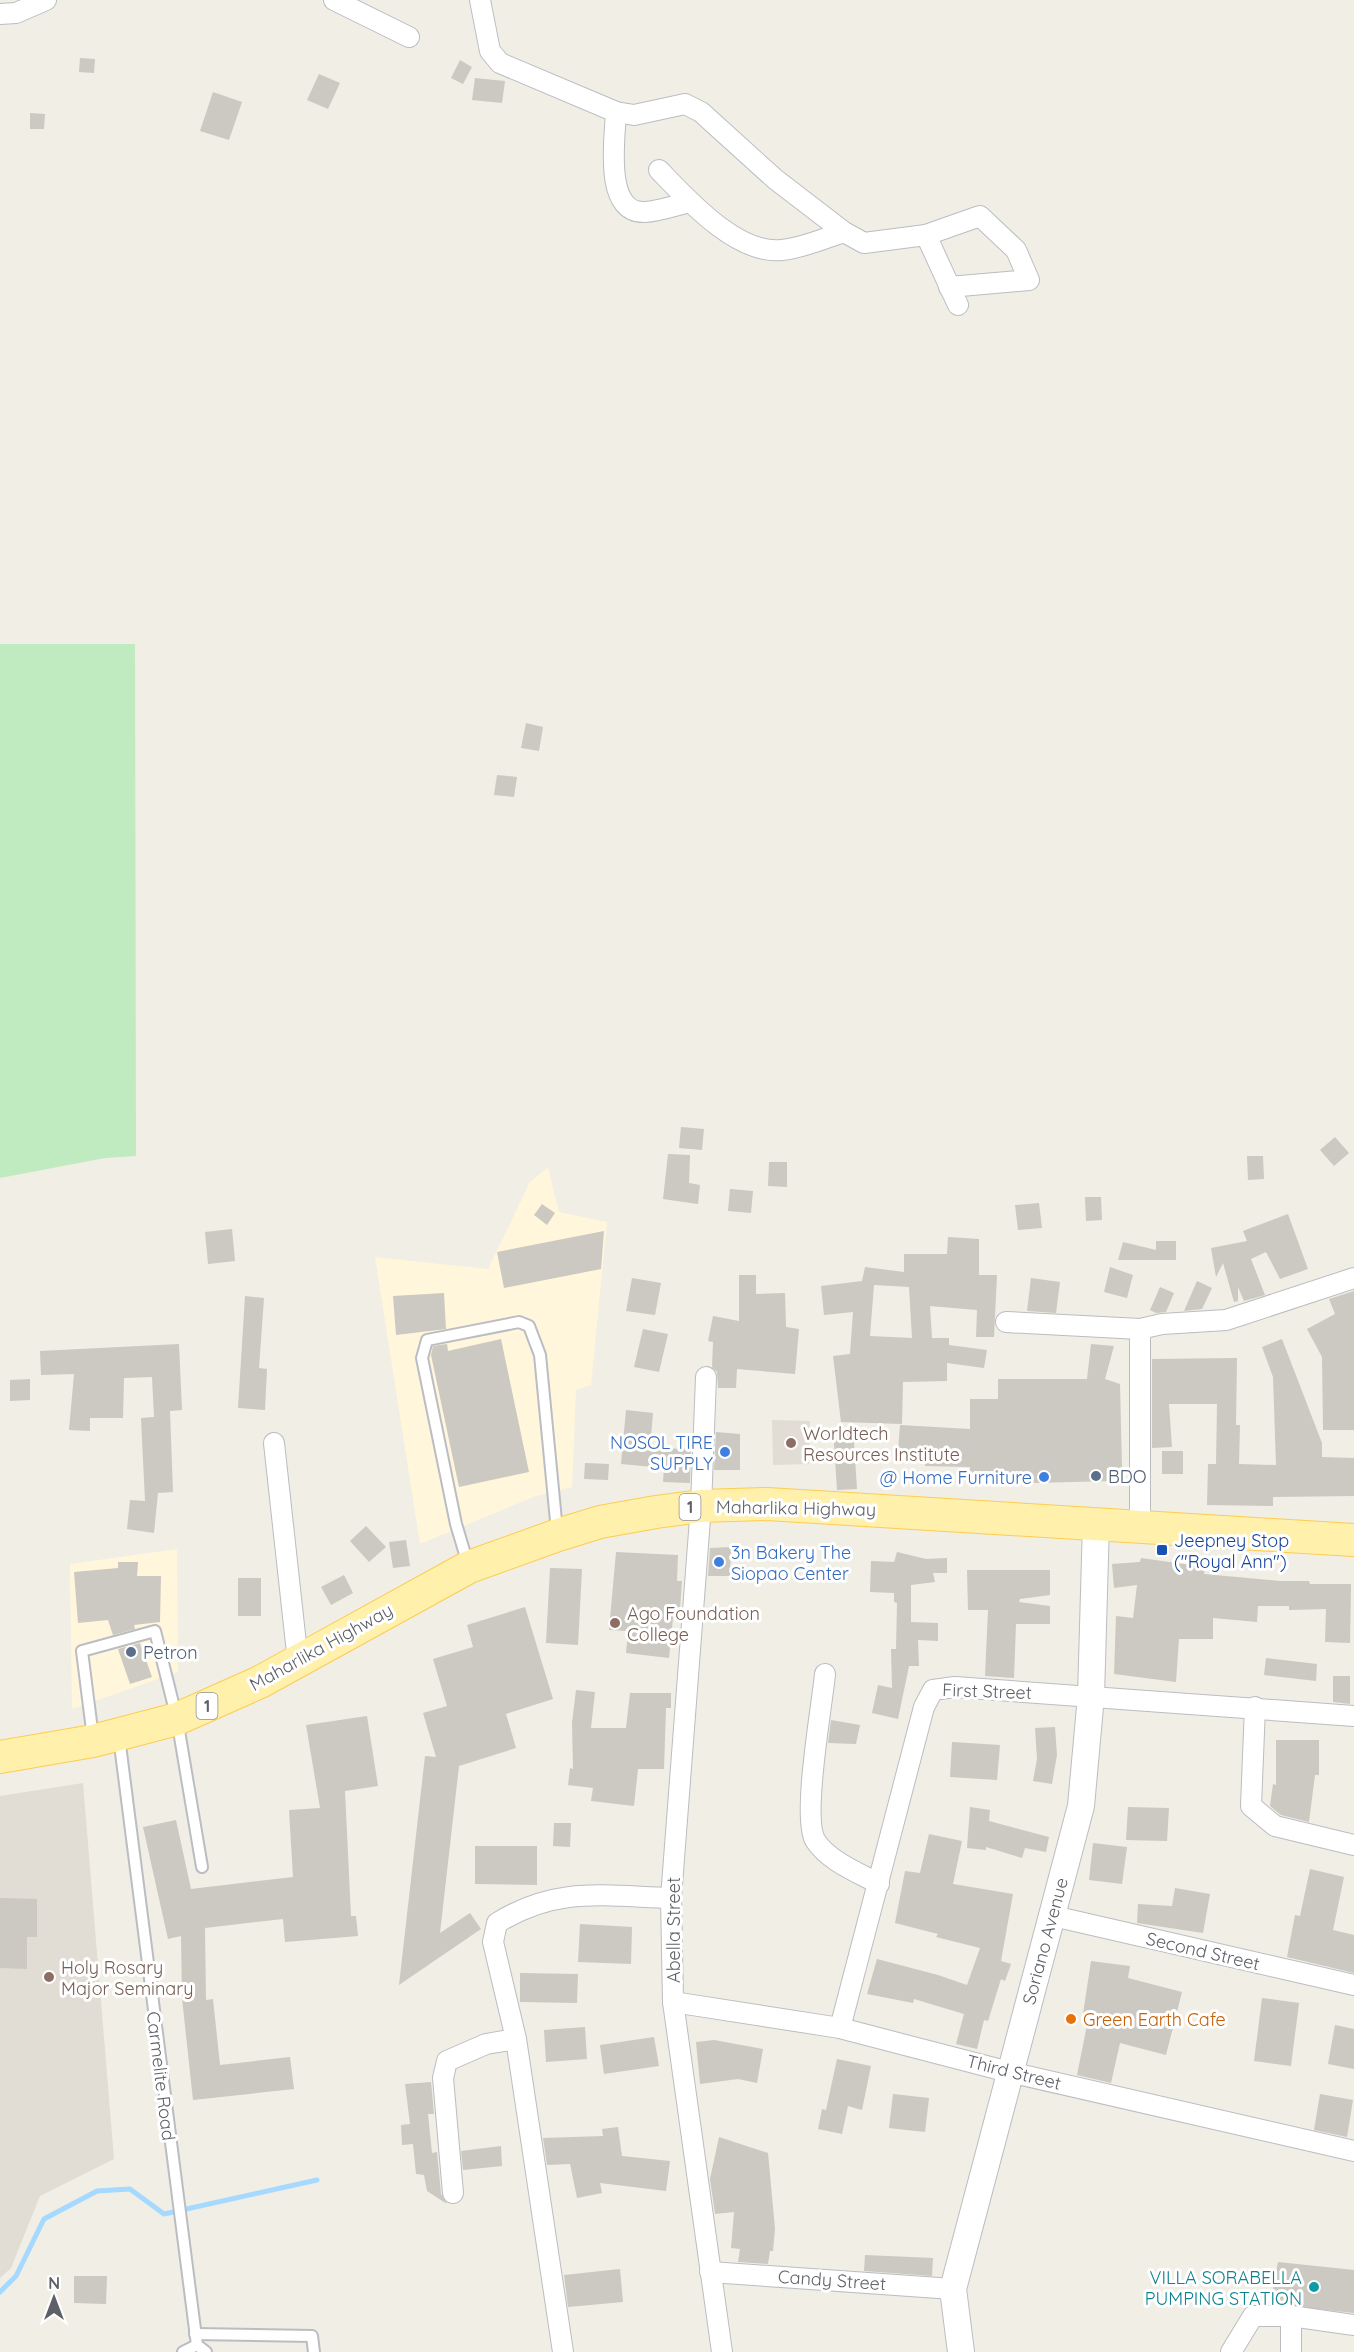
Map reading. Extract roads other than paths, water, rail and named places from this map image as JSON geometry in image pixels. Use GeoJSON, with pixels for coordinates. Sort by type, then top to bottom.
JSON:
{"type":"FeatureCollection","features":[{"type":"Feature","properties":{"kind":"main road","name":"Maharlika Highway"},"geometry":{"type":"LineString","coordinates":[[0,1757],[106,1738],[177,1719],[298,1662],[469,1567],[600,1522],[701,1506],[778,1505],[1354,1540]]}},
{"type":"Feature","properties":{"kind":"street"},"geometry":{"type":"LineString","coordinates":[[0,15],[16,13],[46,0]]}},
{"type":"Feature","properties":{"kind":"street"},"geometry":{"type":"LineString","coordinates":[[334,0],[409,38]]}},
{"type":"Feature","properties":{"kind":"street"},"geometry":{"type":"LineString","coordinates":[[480,0],[490,51],[500,63],[616,112],[634,115],[685,104],[701,112],[775,179],[844,232],[864,243],[926,235],[980,216],[1016,250],[1029,280],[949,286]]}},
{"type":"Feature","properties":{"kind":"street"},"geometry":{"type":"LineString","coordinates":[[616,112],[615,186],[624,204],[642,212],[690,202]]}},
{"type":"Feature","properties":{"kind":"street"},"geometry":{"type":"LineString","coordinates":[[658,170],[690,202],[737,239],[759,249],[782,250],[844,232]]}},
{"type":"Feature","properties":{"kind":"street"},"geometry":{"type":"LineString","coordinates":[[926,235],[958,305]]}},
{"type":"Feature","properties":{"kind":"street"},"geometry":{"type":"LineString","coordinates":[[1006,1322],[1140,1329],[1162,1324],[1226,1320],[1354,1278]]}},
{"type":"Feature","properties":{"kind":"street"},"geometry":{"type":"LineString","coordinates":[[1140,1329],[1140,1527]]}},
{"type":"Feature","properties":{"kind":"street","name":"Abella Street"},"geometry":{"type":"LineString","coordinates":[[706,1377],[701,1506],[671,1898],[673,2002],[722,2352]]}},
{"type":"Feature","properties":{"kind":"street"},"geometry":{"type":"LineString","coordinates":[[274,1443],[298,1662]]}},
{"type":"Feature","properties":{"kind":"street","name":"Soriano Avenue"},"geometry":{"type":"LineString","coordinates":[[961,2352],[953,2289],[1081,1806],[1091,1696],[1096,1523]]}},
{"type":"Feature","properties":{"kind":"street"},"geometry":{"type":"LineString","coordinates":[[825,1674],[810,1801],[814,1838],[826,1853],[879,1884]]}},
{"type":"Feature","properties":{"kind":"street","name":"First Street"},"geometry":{"type":"LineString","coordinates":[[840,2028],[924,1707],[933,1690],[955,1687],[1354,1716]]}},
{"type":"Feature","properties":{"kind":"street"},"geometry":{"type":"LineString","coordinates":[[1255,1707],[1251,1806],[1275,1826],[1354,1845]]}},
{"type":"Feature","properties":{"kind":"street"},"geometry":{"type":"LineString","coordinates":[[563,2352],[516,2039],[493,1942],[497,1923],[521,1908],[570,1894],[671,1898]]}},
{"type":"Feature","properties":{"kind":"street","name":"Second Street"},"geometry":{"type":"LineString","coordinates":[[1053,1916],[1354,1985]]}},
{"type":"Feature","properties":{"kind":"street","name":"Third Street"},"geometry":{"type":"LineString","coordinates":[[673,2002],[840,2028],[1009,2072],[1354,2151]]}},
{"type":"Feature","properties":{"kind":"street"},"geometry":{"type":"LineString","coordinates":[[453,2193],[442,2078],[447,2061],[486,2044],[516,2039]]}},
{"type":"Feature","properties":{"kind":"street","name":"Candy Street"},"geometry":{"type":"LineString","coordinates":[[710,2272],[953,2289]]}},
{"type":"Feature","properties":{"kind":"street"},"geometry":{"type":"LineString","coordinates":[[1232,2352],[1253,2316],[1292,2316],[1354,2325]]}},
{"type":"Feature","properties":{"kind":"street"},"geometry":{"type":"LineString","coordinates":[[1291,2352],[1292,2316]]}},
{"type":"Feature","properties":{"kind":"lane"},"geometry":{"type":"LineString","coordinates":[[469,1567],[456,1524],[422,1358],[427,1340],[519,1322],[529,1326],[540,1355],[558,1535]]}},
{"type":"Feature","properties":{"kind":"lane","name":"Carmelite Road"},"geometry":{"type":"LineString","coordinates":[[177,1719],[155,1631],[82,1651],[106,1738],[199,2344]]}},
{"type":"Feature","properties":{"kind":"lane"},"geometry":{"type":"LineString","coordinates":[[177,1719],[202,1867]]}},
{"type":"Feature","properties":{"kind":"lane"},"geometry":{"type":"LineString","coordinates":[[183,2352],[199,2344],[312,2336],[314,2352]]}},
{"type":"Feature","properties":{"kind":"waterway"},"geometry":{"type":"LineString","coordinates":[[0,2292],[16,2276],[44,2219],[97,2191],[130,2189],[164,2214],[317,2180]]}},
{"type":"Feature","properties":{"kind":"place","name":"Worldtech Resources Institute"},"geometry":{"type":"Point","coordinates":[791,1443]}},
{"type":"Feature","properties":{"kind":"place","name":"NOSOL TIRE SUPPLY"},"geometry":{"type":"Point","coordinates":[725,1452]}},
{"type":"Feature","properties":{"kind":"place","name":"BDO"},"geometry":{"type":"Point","coordinates":[1096,1476]}},
{"type":"Feature","properties":{"kind":"place","name":"@ Home Furniture"},"geometry":{"type":"Point","coordinates":[1044,1477]}},
{"type":"Feature","properties":{"kind":"place","name":"Jeepney Stop (\"Royal Ann\")"},"geometry":{"type":"Point","coordinates":[1162,1550]}},
{"type":"Feature","properties":{"kind":"place","name":"3n Bakery The Siopao Center"},"geometry":{"type":"Point","coordinates":[719,1562]}},
{"type":"Feature","properties":{"kind":"place","name":"Ago Foundation College"},"geometry":{"type":"Point","coordinates":[615,1623]}},
{"type":"Feature","properties":{"kind":"place","name":"Petron"},"geometry":{"type":"Point","coordinates":[131,1652]}},
{"type":"Feature","properties":{"kind":"place","name":"Holy Rosary Major Seminary"},"geometry":{"type":"Point","coordinates":[49,1977]}},
{"type":"Feature","properties":{"kind":"place","name":"Green Earth Cafe"},"geometry":{"type":"Point","coordinates":[1071,2019]}},
{"type":"Feature","properties":{"kind":"place","name":"VILLA SORABELLA PUMPING STATION"},"geometry":{"type":"Point","coordinates":[1314,2287]}}]}
